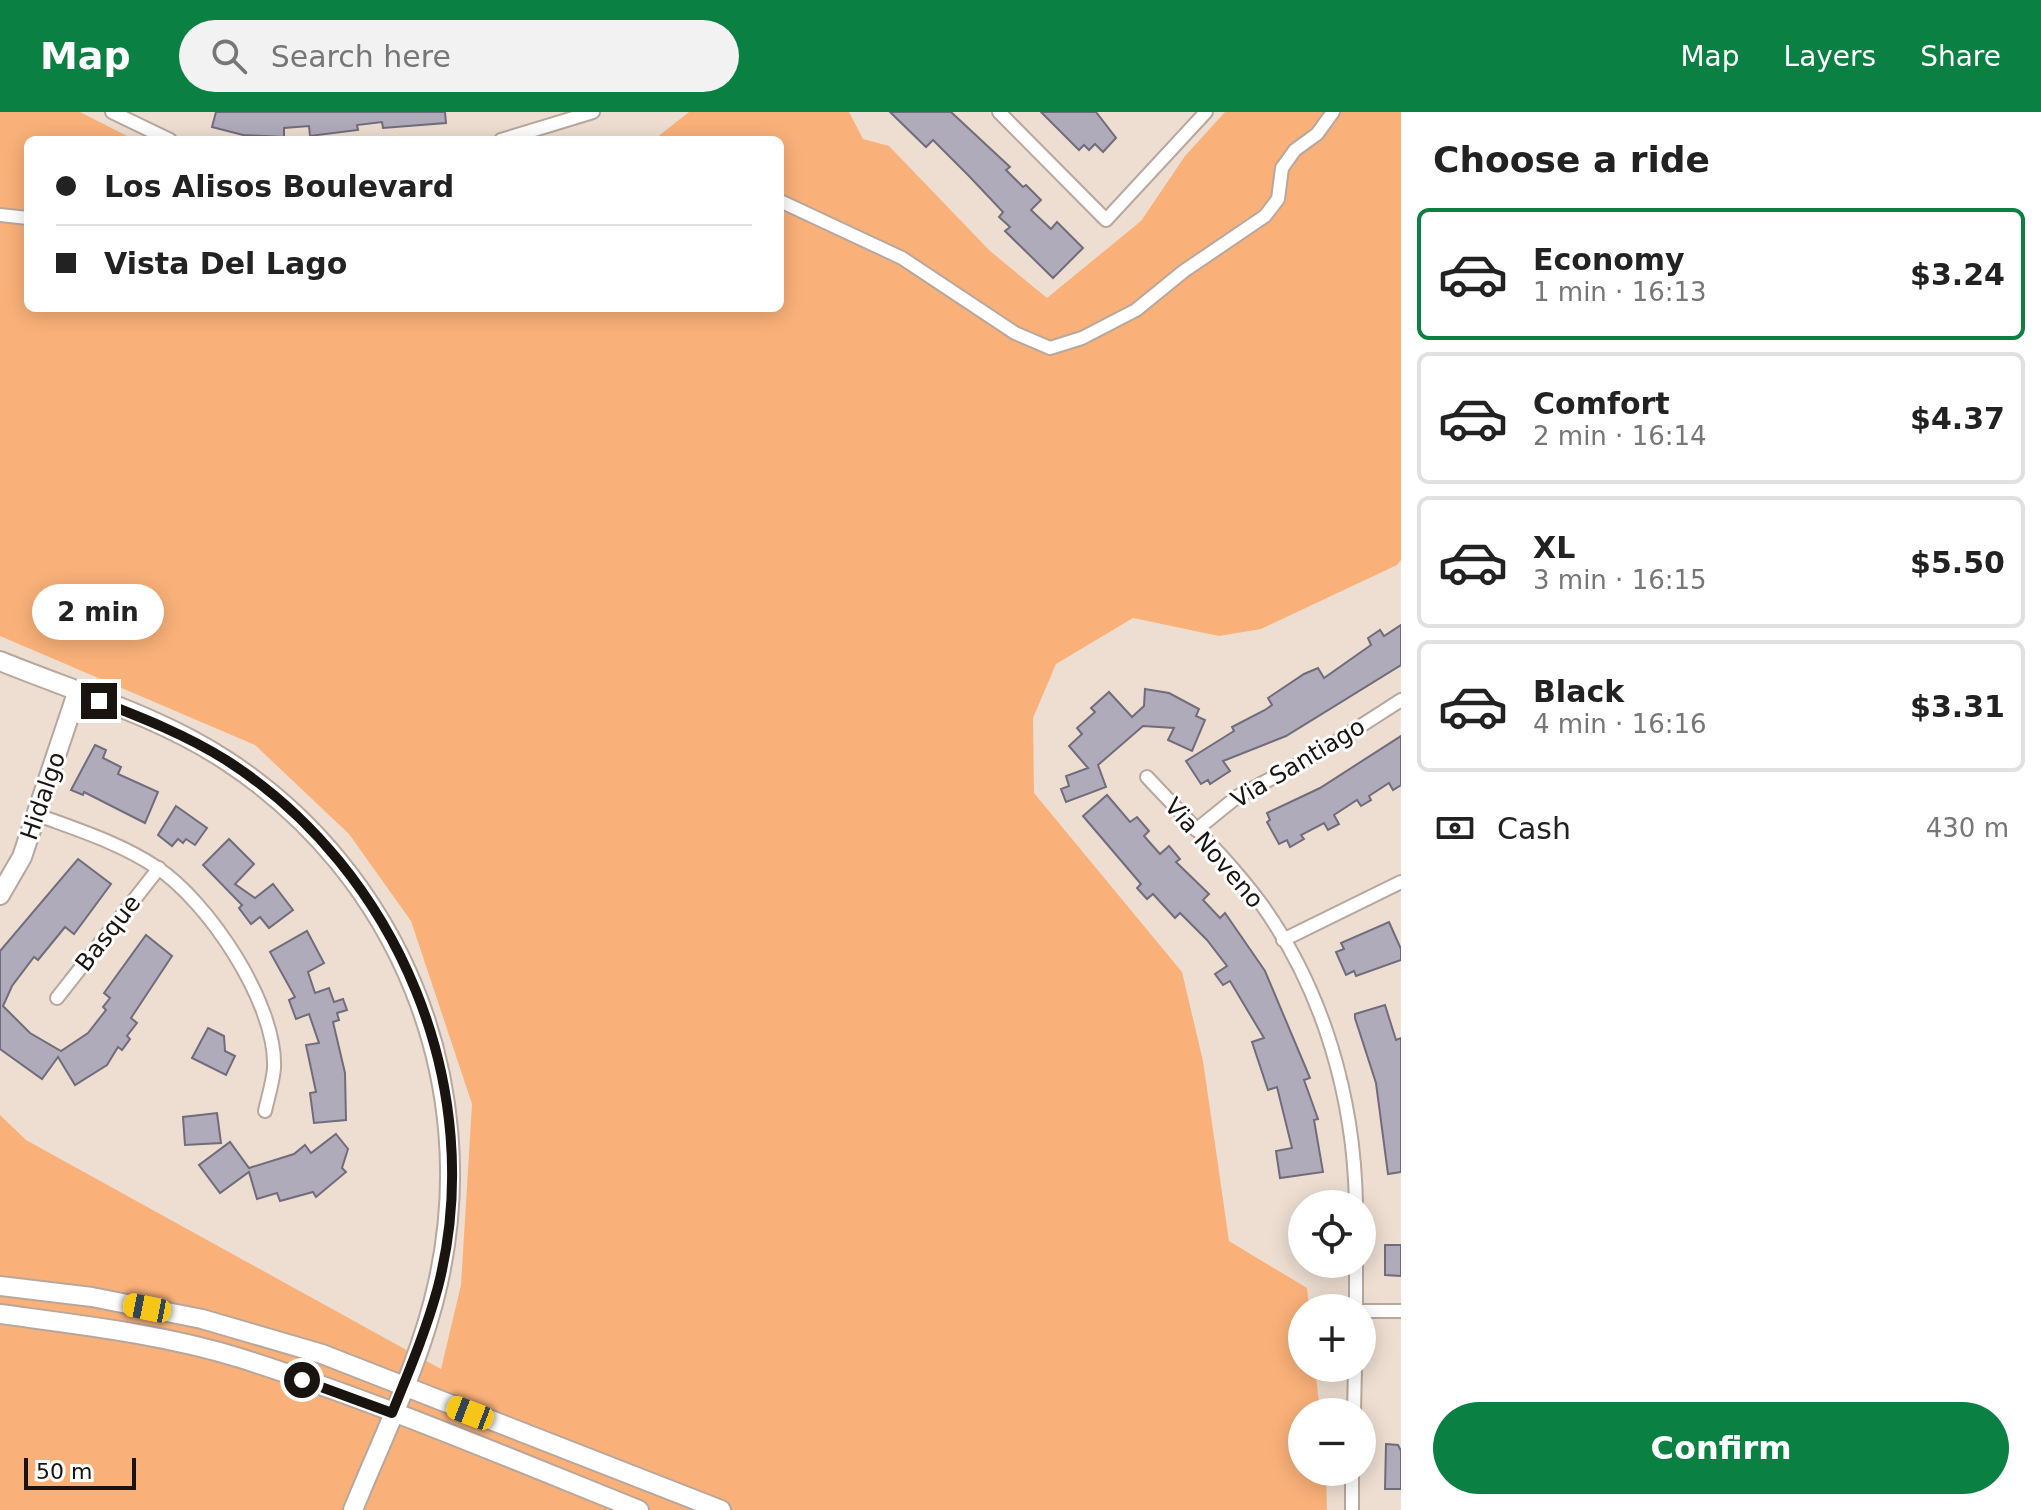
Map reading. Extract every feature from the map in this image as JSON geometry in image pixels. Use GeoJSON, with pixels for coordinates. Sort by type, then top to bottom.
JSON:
{"type":"FeatureCollection","features":[{"type":"Feature","properties":{"kind":"main road"},"geometry":{"type":"LineString","coordinates":[[0,661],[190,739],[260,784],[314,832],[347,869],[404,961],[431,1030],[442,1075],[451,1150],[451,1190],[438,1287],[353,1510]]}},
{"type":"Feature","properties":{"kind":"main road","name":"Hidalgo"},"geometry":{"type":"LineString","coordinates":[[0,895],[22,857],[77,693]]}},
{"type":"Feature","properties":{"kind":"main road"},"geometry":{"type":"LineString","coordinates":[[0,1286],[92,1297],[202,1319],[322,1354],[721,1510]]}},
{"type":"Feature","properties":{"kind":"main road"},"geometry":{"type":"LineString","coordinates":[[0,1314],[116,1331],[237,1357],[392,1413],[639,1510]]}},
{"type":"Feature","properties":{"kind":"street"},"geometry":{"type":"LineString","coordinates":[[112,112],[162,136]]}},
{"type":"Feature","properties":{"kind":"street"},"geometry":{"type":"LineString","coordinates":[[514,136],[593,112]]}},
{"type":"Feature","properties":{"kind":"street"},"geometry":{"type":"LineString","coordinates":[[999,112],[1106,220],[1206,112]]}},
{"type":"Feature","properties":{"kind":"street"},"geometry":{"type":"LineString","coordinates":[[784,203],[902,258],[1015,333],[1050,348],[1082,338],[1136,310],[1184,271],[1265,216],[1278,199],[1282,168],[1295,150],[1317,134],[1333,112]]}},
{"type":"Feature","properties":{"kind":"street"},"geometry":{"type":"LineString","coordinates":[[0,215],[24,218]]}},
{"type":"Feature","properties":{"kind":"street","name":"Via Santiago"},"geometry":{"type":"LineString","coordinates":[[1196,830],[1238,796],[1314,756],[1401,700]]}},
{"type":"Feature","properties":{"kind":"street","name":"Via Noveno"},"geometry":{"type":"LineString","coordinates":[[1147,777],[1246,886],[1283,940],[1310,989],[1342,1080],[1352,1141],[1355,1190]]}},
{"type":"Feature","properties":{"kind":"street"},"geometry":{"type":"LineString","coordinates":[[38,815],[126,849],[159,868],[195,901],[223,935],[254,990],[271,1041],[274,1068],[265,1111]]}},
{"type":"Feature","properties":{"kind":"street","name":"Basque"},"geometry":{"type":"LineString","coordinates":[[57,998],[159,868]]}},
{"type":"Feature","properties":{"kind":"street"},"geometry":{"type":"LineString","coordinates":[[1283,940],[1401,882]]}},
{"type":"Feature","properties":{"kind":"street"},"geometry":{"type":"LineString","coordinates":[[1376,1311],[1401,1311]]}},
{"type":"Feature","properties":{"kind":"street"},"geometry":{"type":"LineString","coordinates":[[1352,1486],[1352,1510]]}},
{"type":"Feature","properties":{"kind":"shaded area"},"geometry":{"type":"Polygon","coordinates":[[[0,112],[80,112],[127,136],[24,136],[24,312],[784,312],[784,136],[659,136],[689,112],[849,112],[863,139],[889,146],[990,251],[1047,298],[1141,221],[1185,156],[1225,112],[1401,112],[1401,560],[1397,565],[1261,629],[1219,636],[1133,618],[1056,664],[1033,718],[1034,793],[1182,972],[1203,1061],[1229,1241],[1307,1288],[1308,1294],[1288,1294],[1288,1382],[1317,1382],[1318,1398],[1288,1398],[1288,1486],[1326,1486],[1327,1510],[0,1510],[0,1115],[26,1140],[441,1369],[461,1285],[472,1104],[411,921],[349,834],[255,745],[0,636],[0,112]]]}},
{"type":"Feature","properties":{"kind":"building"},"geometry":{"type":"Polygon","coordinates":[[[216,112],[445,112],[446,123],[383,128],[382,122],[357,125],[358,130],[310,136],[309,126],[284,128],[284,136],[243,135],[212,127],[216,112]]]}},
{"type":"Feature","properties":{"kind":"building"},"geometry":{"type":"Polygon","coordinates":[[[890,112],[951,112],[1010,167],[1006,170],[1023,187],[1026,185],[1041,200],[1031,210],[1051,229],[1057,222],[1083,248],[1053,278],[1005,231],[1010,227],[999,217],[1003,212],[969,176],[933,140],[926,147],[890,112]]]}},
{"type":"Feature","properties":{"kind":"building"},"geometry":{"type":"Polygon","coordinates":[[[1041,112],[1096,112],[1116,138],[1103,152],[1095,144],[1089,150],[1084,145],[1079,150],[1041,112]]]}},
{"type":"Feature","properties":{"kind":"building"},"geometry":{"type":"Polygon","coordinates":[[[1401,625],[1401,665],[1286,736],[1223,761],[1230,771],[1210,784],[1208,780],[1201,784],[1186,761],[1234,731],[1232,727],[1272,705],[1268,698],[1304,674],[1318,668],[1324,678],[1371,645],[1368,638],[1380,630],[1384,636],[1401,625]]]}},
{"type":"Feature","properties":{"kind":"building"},"geometry":{"type":"Polygon","coordinates":[[[1145,689],[1169,693],[1199,709],[1196,716],[1205,720],[1192,751],[1168,740],[1174,728],[1143,726],[1098,765],[1106,787],[1066,802],[1061,789],[1069,786],[1066,776],[1088,768],[1069,746],[1082,734],[1077,728],[1095,712],[1091,708],[1109,692],[1132,717],[1144,706],[1145,689]]]}},
{"type":"Feature","properties":{"kind":"building"},"geometry":{"type":"Polygon","coordinates":[[[1401,736],[1401,785],[1393,790],[1389,783],[1369,796],[1371,800],[1361,806],[1357,800],[1334,815],[1339,824],[1328,830],[1324,823],[1301,835],[1304,839],[1290,847],[1287,840],[1279,844],[1267,822],[1270,820],[1267,813],[1320,788],[1401,736]]]}},
{"type":"Feature","properties":{"kind":"building"},"geometry":{"type":"Polygon","coordinates":[[[95,745],[106,750],[103,758],[121,767],[118,774],[158,792],[145,823],[84,792],[83,795],[71,790],[95,745]]]}},
{"type":"Feature","properties":{"kind":"building"},"geometry":{"type":"Polygon","coordinates":[[[1107,795],[1130,822],[1137,817],[1149,831],[1144,836],[1160,854],[1169,846],[1180,859],[1176,862],[1209,894],[1203,900],[1220,918],[1225,913],[1265,971],[1310,1078],[1304,1080],[1318,1119],[1314,1120],[1323,1172],[1280,1178],[1276,1151],[1292,1148],[1277,1087],[1268,1090],[1252,1042],[1264,1038],[1230,981],[1223,985],[1215,974],[1227,966],[1207,940],[1180,913],[1175,918],[1153,894],[1147,899],[1137,888],[1141,884],[1083,816],[1107,795]]]}},
{"type":"Feature","properties":{"kind":"building"},"geometry":{"type":"Polygon","coordinates":[[[176,806],[207,828],[195,845],[186,839],[183,843],[178,839],[172,846],[158,835],[176,806]]]}},
{"type":"Feature","properties":{"kind":"building"},"geometry":{"type":"Polygon","coordinates":[[[229,839],[254,864],[235,884],[255,898],[273,884],[293,910],[269,928],[260,917],[251,924],[239,908],[242,905],[203,865],[229,839]]]}},
{"type":"Feature","properties":{"kind":"building"},"geometry":{"type":"Polygon","coordinates":[[[78,859],[111,884],[74,934],[65,927],[38,960],[34,957],[12,986],[3,1006],[30,1033],[61,1051],[88,1033],[106,1010],[103,1007],[110,998],[104,993],[146,935],[172,956],[131,1018],[137,1023],[127,1036],[130,1039],[122,1050],[118,1047],[107,1065],[75,1085],[58,1057],[42,1079],[0,1049],[0,951],[78,859]]]}},
{"type":"Feature","properties":{"kind":"building"},"geometry":{"type":"Polygon","coordinates":[[[1389,922],[1401,949],[1401,960],[1356,976],[1354,971],[1346,975],[1336,952],[1344,949],[1341,943],[1389,922]]]}},
{"type":"Feature","properties":{"kind":"building"},"geometry":{"type":"Polygon","coordinates":[[[307,931],[324,963],[308,972],[315,993],[329,988],[334,1002],[343,999],[347,1010],[337,1013],[339,1020],[333,1022],[345,1073],[346,1120],[314,1123],[310,1093],[316,1092],[306,1045],[319,1043],[309,1014],[296,1019],[289,1000],[295,997],[270,952],[307,931]]]}},
{"type":"Feature","properties":{"kind":"building"},"geometry":{"type":"Polygon","coordinates":[[[1385,1005],[1396,1040],[1401,1038],[1401,1172],[1388,1174],[1376,1083],[1355,1018],[1355,1014],[1385,1005]]]}},
{"type":"Feature","properties":{"kind":"building"},"geometry":{"type":"Polygon","coordinates":[[[208,1028],[224,1036],[225,1051],[235,1056],[226,1075],[192,1058],[208,1028]]]}},
{"type":"Feature","properties":{"kind":"building"},"geometry":{"type":"Polygon","coordinates":[[[217,1113],[221,1143],[185,1145],[183,1117],[217,1113]]]}},
{"type":"Feature","properties":{"kind":"building"},"geometry":{"type":"Polygon","coordinates":[[[336,1134],[348,1149],[342,1168],[346,1172],[316,1197],[313,1192],[280,1201],[277,1193],[257,1199],[249,1172],[220,1193],[199,1165],[230,1142],[249,1168],[294,1154],[305,1145],[311,1153],[336,1134]]]}},
{"type":"Feature","properties":{"kind":"building"},"geometry":{"type":"Polygon","coordinates":[[[1385,1245],[1401,1245],[1401,1276],[1385,1275],[1385,1245]]]}},
{"type":"Feature","properties":{"kind":"building"},"geometry":{"type":"Polygon","coordinates":[[[1386,1444],[1398,1445],[1401,1451],[1401,1489],[1385,1489],[1386,1444]]]}},
{"type":"Feature","properties":{"kind":"route"},"geometry":{"type":"LineString","coordinates":[[99,701],[190,739],[226,760],[260,784],[314,832],[347,869],[389,932],[418,991],[431,1030],[448,1115],[451,1190],[438,1287],[412,1368],[392,1413],[302,1380]]}}]}
